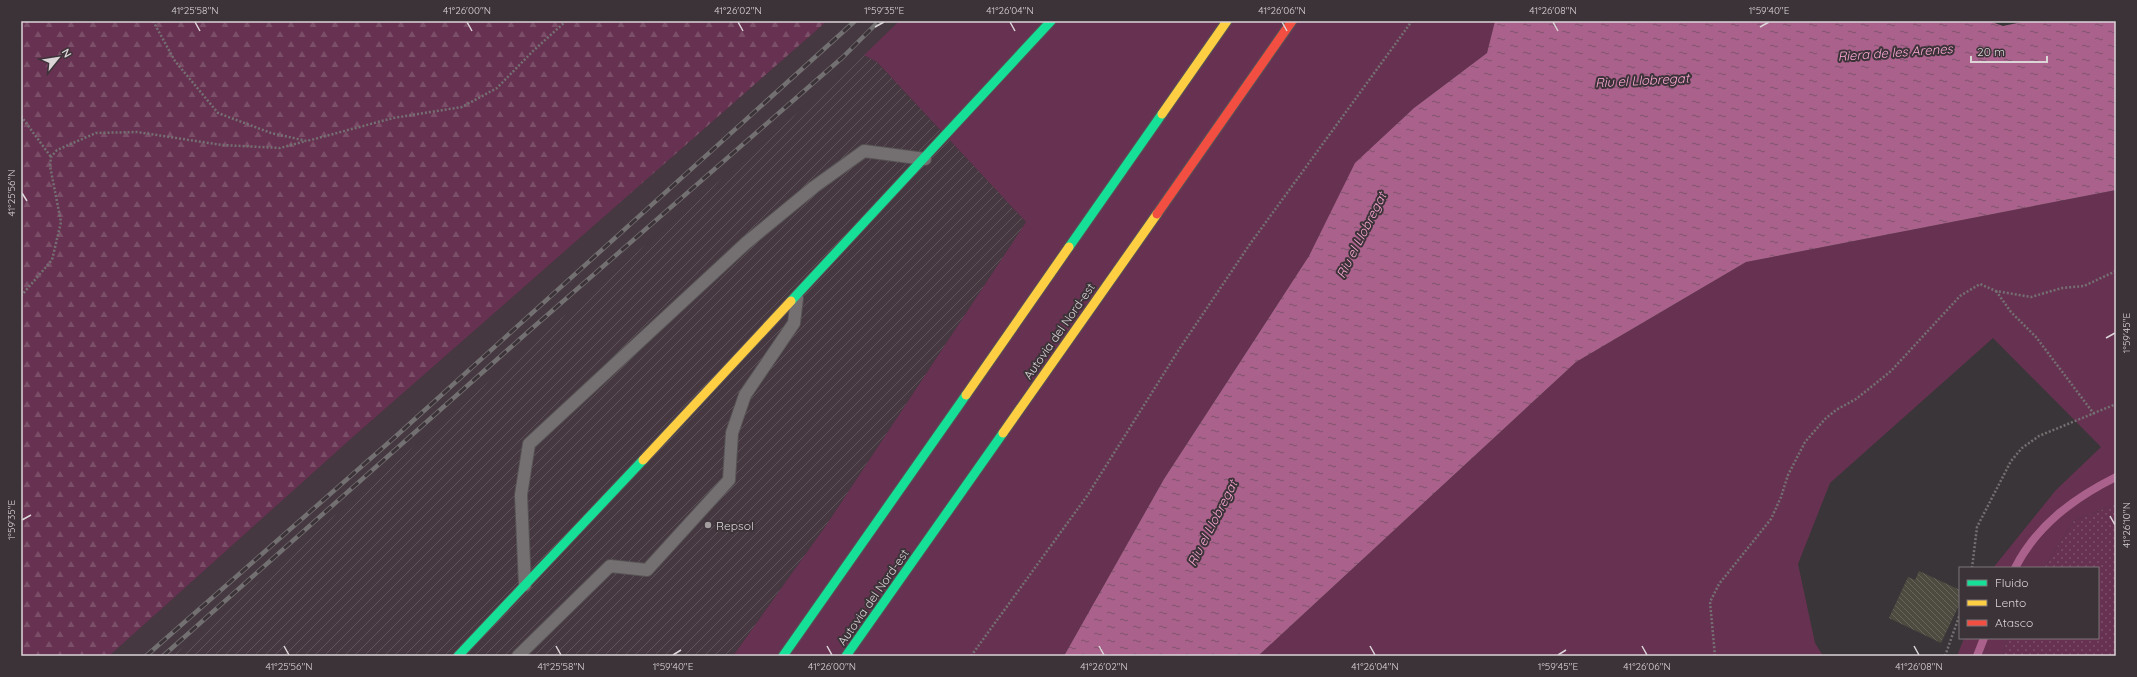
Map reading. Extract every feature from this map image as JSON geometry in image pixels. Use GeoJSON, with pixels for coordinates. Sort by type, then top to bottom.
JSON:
{"type":"FeatureCollection","features":[{"type":"Feature","properties":{"kind":"main road"},"geometry":{"type":"LineString","coordinates":[[458,656],[526,586],[797,293],[925,159],[1051,21]]}},
{"type":"Feature","properties":{"kind":"main road"},"geometry":{"type":"LineString","coordinates":[[783,656],[1227,21]]}},
{"type":"Feature","properties":{"kind":"main road","name":"Autovia del Nord-est"},"geometry":{"type":"LineString","coordinates":[[846,656],[1292,21]]}},
{"type":"Feature","properties":{"kind":"lane"},"geometry":{"type":"LineString","coordinates":[[526,586],[521,494],[529,444],[746,243],[814,187],[864,151],[925,159]]}},
{"type":"Feature","properties":{"kind":"lane"},"geometry":{"type":"LineString","coordinates":[[518,656],[610,566],[648,570],[730,480],[732,433],[745,395],[794,323],[797,293]]}},
{"type":"Feature","properties":{"kind":"path"},"geometry":{"type":"LineString","coordinates":[[153,21],[175,61],[218,113],[271,133],[307,141]]}},
{"type":"Feature","properties":{"kind":"path"},"geometry":{"type":"LineString","coordinates":[[21,296],[52,260],[61,222],[50,166],[51,157],[57,150],[96,133],[137,132],[222,145],[280,148],[393,118],[462,107],[497,88],[533,51],[566,21]]}},
{"type":"Feature","properties":{"kind":"path"},"geometry":{"type":"LineString","coordinates":[[971,656],[1087,496],[1178,351],[1250,244],[1412,21]]}},
{"type":"Feature","properties":{"kind":"path"},"geometry":{"type":"LineString","coordinates":[[21,116],[51,157]]}},
{"type":"Feature","properties":{"kind":"path"},"geometry":{"type":"LineString","coordinates":[[1715,656],[1710,602],[1719,584],[1770,519],[1781,497],[1788,475],[1805,442],[1831,414],[1856,399],[1891,371],[1960,296],[1980,284],[1996,292],[2031,297],[2062,288],[2084,286],[2116,271]]}},
{"type":"Feature","properties":{"kind":"path"},"geometry":{"type":"LineString","coordinates":[[1996,292],[2011,312],[2036,337],[2094,414]]}},
{"type":"Feature","properties":{"kind":"path"},"geometry":{"type":"LineString","coordinates":[[1972,567],[1977,527],[2011,461],[2022,448],[2039,436],[2116,404]]}},
{"type":"Feature","properties":{"kind":"path"},"geometry":{"type":"LineString","coordinates":[[1945,656],[1959,617]]}},
{"type":"Feature","properties":{"kind":"shaded area"},"geometry":{"type":"Polygon","coordinates":[[[827,21],[899,21],[864,55],[173,656],[109,656],[354,436],[827,21]]]}},
{"type":"Feature","properties":{"kind":"shaded area"},"geometry":{"type":"Polygon","coordinates":[[[864,55],[877,62],[1026,222],[827,524],[733,656],[173,656],[864,55]]]}},
{"type":"Feature","properties":{"kind":"green space"},"geometry":{"type":"Polygon","coordinates":[[[21,21],[827,21],[354,436],[109,656],[21,656],[21,21]]]}},
{"type":"Feature","properties":{"kind":"green space"},"geometry":{"type":"Polygon","coordinates":[[[899,21],[1495,21],[1487,53],[1414,108],[1355,164],[1309,256],[1164,479],[1064,656],[733,656],[827,524],[1026,222],[877,62],[864,55],[899,21]]]}},
{"type":"Feature","properties":{"kind":"green space"},"geometry":{"type":"Polygon","coordinates":[[[2116,190],[2116,504],[2074,521],[2045,567],[1994,567],[2056,490],[2101,447],[1993,338],[1830,483],[1798,564],[1815,643],[1823,656],[1258,656],[1576,362],[1746,262],[2116,190]]]}},
{"type":"Feature","properties":{"kind":"green space"},"geometry":{"type":"Polygon","coordinates":[[[2116,504],[2116,656],[2002,656],[2008,639],[2099,639],[2099,567],[2045,567],[2074,521],[2116,504]]]}},
{"type":"Feature","properties":{"kind":"green space"},"geometry":{"type":"Polygon","coordinates":[[[1964,639],[2008,639],[2002,656],[1957,656],[1964,639]]]}},
{"type":"Feature","properties":{"kind":"water"},"geometry":{"type":"Polygon","coordinates":[[[1495,21],[1989,21],[2003,26],[2027,21],[2116,21],[2116,190],[1746,262],[1576,362],[1258,656],[1064,656],[1164,479],[1309,256],[1355,163],[1414,108],[1487,53],[1495,21]]]}},
{"type":"Feature","properties":{"kind":"building"},"geometry":{"type":"Polygon","coordinates":[[[1919,571],[1959,590],[1959,605],[1941,643],[1889,618],[1908,577],[1915,580],[1919,571]]]}},
{"type":"Feature","properties":{"kind":"waterway"},"geometry":{"type":"LineString","coordinates":[[2016,567],[2034,539],[2058,514],[2086,494],[2116,477]]}},
{"type":"Feature","properties":{"kind":"waterway"},"geometry":{"type":"LineString","coordinates":[[1977,656],[1984,639]]}},
{"type":"Feature","properties":{"kind":"railway"},"geometry":{"type":"LineString","coordinates":[[146,656],[395,437],[855,21]]}},
{"type":"Feature","properties":{"kind":"railway"},"geometry":{"type":"LineString","coordinates":[[163,656],[529,331],[843,57],[879,21]]}},
{"type":"Feature","properties":{"kind":"traffic: fast"},"geometry":{"type":"LineString","coordinates":[[791,301],[1051,21]]}},
{"type":"Feature","properties":{"kind":"traffic: fast"},"geometry":{"type":"LineString","coordinates":[[1069,247],[1162,114]]}},
{"type":"Feature","properties":{"kind":"traffic: fast"},"geometry":{"type":"LineString","coordinates":[[783,656],[966,395]]}},
{"type":"Feature","properties":{"kind":"traffic: fast"},"geometry":{"type":"LineString","coordinates":[[846,656],[1003,433]]}},
{"type":"Feature","properties":{"kind":"traffic: fast"},"geometry":{"type":"LineString","coordinates":[[458,656],[643,460]]}},
{"type":"Feature","properties":{"kind":"traffic: slow"},"geometry":{"type":"LineString","coordinates":[[1162,114],[1227,21]]}},
{"type":"Feature","properties":{"kind":"traffic: slow"},"geometry":{"type":"LineString","coordinates":[[1003,433],[1157,214]]}},
{"type":"Feature","properties":{"kind":"traffic: slow"},"geometry":{"type":"LineString","coordinates":[[966,395],[1069,247]]}},
{"type":"Feature","properties":{"kind":"traffic: slow"},"geometry":{"type":"LineString","coordinates":[[643,460],[791,301]]}},
{"type":"Feature","properties":{"kind":"traffic: jam"},"geometry":{"type":"LineString","coordinates":[[1157,214],[1292,21]]}},
{"type":"Feature","properties":{"kind":"place","name":"Repsol"},"geometry":{"type":"Point","coordinates":[708,525]}},
{"type":"Feature","properties":{"kind":"water label","name":"Riera de les Arenes"},"geometry":{"type":"Point","coordinates":[1895,52]}},
{"type":"Feature","properties":{"kind":"water label","name":"Riu el Llobregat"},"geometry":{"type":"Point","coordinates":[1642,80]}},
{"type":"Feature","properties":{"kind":"water label","name":"Riu el Llobregat"},"geometry":{"type":"Point","coordinates":[1361,235]}},
{"type":"Feature","properties":{"kind":"water label","name":"Riu el Llobregat"},"geometry":{"type":"Point","coordinates":[1212,523]}}]}
